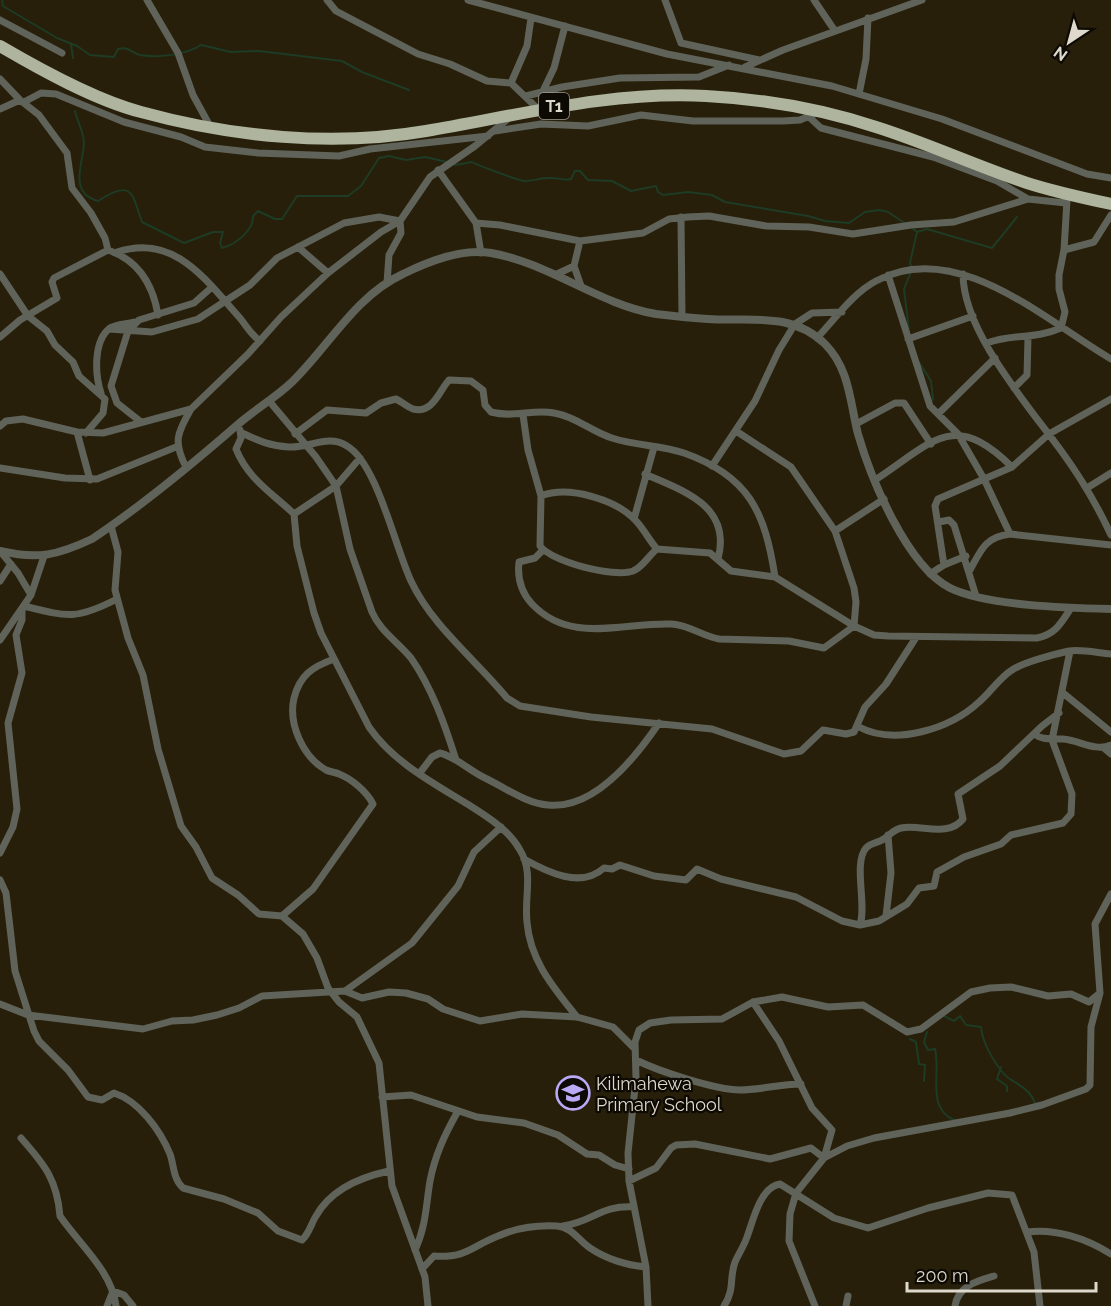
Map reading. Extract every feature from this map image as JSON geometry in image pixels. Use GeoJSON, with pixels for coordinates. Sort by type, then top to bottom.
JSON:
{"type":"FeatureCollection","features":[{"type":"Feature","properties":{"kind":"highway","name":"T1"},"geometry":{"type":"LineString","coordinates":[[0,46],[32,65],[139,112],[211,128],[289,138],[342,138],[424,131],[537,108],[611,97],[669,95],[772,102],[814,114],[876,127],[1067,199],[1111,204]]}},
{"type":"Feature","properties":{"kind":"street"},"geometry":{"type":"LineString","coordinates":[[147,0],[178,52],[193,95],[211,128]]}},
{"type":"Feature","properties":{"kind":"street"},"geometry":{"type":"LineString","coordinates":[[327,0],[336,12],[418,54],[450,64],[487,81],[511,83],[537,108]]}},
{"type":"Feature","properties":{"kind":"street"},"geometry":{"type":"LineString","coordinates":[[468,0],[668,54],[744,67],[859,94],[942,119],[1087,174],[1111,178]]}},
{"type":"Feature","properties":{"kind":"street"},"geometry":{"type":"LineString","coordinates":[[665,0],[681,43],[759,60]]}},
{"type":"Feature","properties":{"kind":"street"},"geometry":{"type":"LineString","coordinates":[[814,0],[834,31]]}},
{"type":"Feature","properties":{"kind":"street"},"geometry":{"type":"LineString","coordinates":[[744,67],[868,18],[922,0]]}},
{"type":"Feature","properties":{"kind":"street"},"geometry":{"type":"LineString","coordinates":[[511,83],[527,46],[531,18]]}},
{"type":"Feature","properties":{"kind":"street"},"geometry":{"type":"LineString","coordinates":[[859,94],[866,59],[868,18]]}},
{"type":"Feature","properties":{"kind":"street"},"geometry":{"type":"LineString","coordinates":[[0,20],[62,53]]}},
{"type":"Feature","properties":{"kind":"street"},"geometry":{"type":"LineString","coordinates":[[543,91],[554,68],[565,26]]}},
{"type":"Feature","properties":{"kind":"street"},"geometry":{"type":"LineString","coordinates":[[526,96],[620,78],[699,77],[729,64]]}},
{"type":"Feature","properties":{"kind":"street"},"geometry":{"type":"LineString","coordinates":[[0,79],[43,118],[67,153],[72,188],[103,234],[108,250]]}},
{"type":"Feature","properties":{"kind":"street"},"geometry":{"type":"LineString","coordinates":[[0,109],[41,93],[56,94],[124,122],[205,147],[258,153],[339,156],[370,149],[490,134],[541,124],[588,126],[641,116],[693,121],[783,121],[814,114],[821,128],[933,158],[1010,187],[1028,199]]}},
{"type":"Feature","properties":{"kind":"street"},"geometry":{"type":"LineString","coordinates":[[186,467],[176,447],[180,431],[191,409],[281,317],[328,273],[381,232],[400,221],[422,185],[438,170],[515,114]]}},
{"type":"Feature","properties":{"kind":"street"},"geometry":{"type":"LineString","coordinates":[[438,170],[476,223],[481,253]]}},
{"type":"Feature","properties":{"kind":"street"},"geometry":{"type":"LineString","coordinates":[[476,223],[500,225],[580,241],[643,233],[669,219],[709,216],[766,226],[809,227],[853,234],[963,220],[1028,199],[1067,199],[1064,250],[1059,275],[1060,297],[1065,312],[1061,328]]}},
{"type":"Feature","properties":{"kind":"street"},"geometry":{"type":"LineString","coordinates":[[1064,250],[1094,242],[1111,215]]}},
{"type":"Feature","properties":{"kind":"street"},"geometry":{"type":"LineString","coordinates":[[109,328],[152,332],[198,319],[250,285],[277,258],[344,223],[379,216],[400,221]]}},
{"type":"Feature","properties":{"kind":"street"},"geometry":{"type":"LineString","coordinates":[[681,217],[682,316]]}},
{"type":"Feature","properties":{"kind":"street"},"geometry":{"type":"LineString","coordinates":[[387,283],[389,255],[401,233],[400,221]]}},
{"type":"Feature","properties":{"kind":"street"},"geometry":{"type":"LineString","coordinates":[[580,241],[574,266],[581,286]]}},
{"type":"Feature","properties":{"kind":"street"},"geometry":{"type":"LineString","coordinates":[[0,337],[57,298],[52,282],[54,279],[108,250],[117,252],[140,247],[172,254],[200,273],[260,341]]}},
{"type":"Feature","properties":{"kind":"street"},"geometry":{"type":"LineString","coordinates":[[298,248],[328,273]]}},
{"type":"Feature","properties":{"kind":"street"},"geometry":{"type":"LineString","coordinates":[[117,252],[148,280],[155,296],[158,315]]}},
{"type":"Feature","properties":{"kind":"street"},"geometry":{"type":"LineString","coordinates":[[1,554],[44,556],[65,552],[111,526],[239,429],[270,402],[295,379],[365,300],[387,283],[432,261],[481,253],[520,262],[633,309],[708,319],[773,319],[795,324],[817,338],[835,356],[841,367],[851,391],[855,424],[864,456],[916,558],[930,574],[952,589],[976,596],[1071,608],[1111,609]]}},
{"type":"Feature","properties":{"kind":"street"},"geometry":{"type":"LineString","coordinates":[[555,275],[574,266]]}},
{"type":"Feature","properties":{"kind":"street"},"geometry":{"type":"LineString","coordinates":[[817,338],[874,281],[888,275],[925,269],[963,274],[1010,296],[1111,359]]}},
{"type":"Feature","properties":{"kind":"street"},"geometry":{"type":"LineString","coordinates":[[0,274],[28,316],[47,331],[84,381],[101,393],[105,399],[103,413],[86,433]]}},
{"type":"Feature","properties":{"kind":"street"},"geometry":{"type":"LineString","coordinates":[[963,274],[963,291],[995,358],[1087,488],[1111,534]]}},
{"type":"Feature","properties":{"kind":"street"},"geometry":{"type":"LineString","coordinates":[[888,275],[926,397],[938,414],[958,434],[984,479],[1010,534]]}},
{"type":"Feature","properties":{"kind":"street"},"geometry":{"type":"LineString","coordinates":[[109,328],[194,303],[212,287]]}},
{"type":"Feature","properties":{"kind":"street"},"geometry":{"type":"LineString","coordinates":[[712,466],[759,392],[786,335],[795,324],[812,313],[842,312]]}},
{"type":"Feature","properties":{"kind":"street"},"geometry":{"type":"LineString","coordinates":[[908,339],[973,316]]}},
{"type":"Feature","properties":{"kind":"street"},"geometry":{"type":"LineString","coordinates":[[135,322],[128,331],[111,386],[117,402],[141,422]]}},
{"type":"Feature","properties":{"kind":"street"},"geometry":{"type":"LineString","coordinates":[[101,393],[96,365],[101,344],[109,328]]}},
{"type":"Feature","properties":{"kind":"street"},"geometry":{"type":"LineString","coordinates":[[987,343],[1006,337],[1028,338],[1061,328]]}},
{"type":"Feature","properties":{"kind":"street"},"geometry":{"type":"LineString","coordinates":[[1014,387],[1027,375],[1028,338]]}},
{"type":"Feature","properties":{"kind":"street"},"geometry":{"type":"LineString","coordinates":[[938,414],[995,358]]}},
{"type":"Feature","properties":{"kind":"street"},"geometry":{"type":"LineString","coordinates":[[295,434],[327,410],[366,413],[381,403],[396,399],[415,410],[422,409],[435,402],[445,384],[453,379],[471,381],[485,393],[486,405],[491,412],[523,415],[557,413],[612,438],[683,453],[712,466],[744,488],[758,509],[770,546],[775,576]]}},
{"type":"Feature","properties":{"kind":"street"},"geometry":{"type":"LineString","coordinates":[[944,565],[935,506],[938,499],[1012,467],[1049,434],[1111,399]]}},
{"type":"Feature","properties":{"kind":"street"},"geometry":{"type":"LineString","coordinates":[[270,402],[336,486],[350,549],[372,612],[376,621],[404,649],[419,670],[441,716],[456,760]]}},
{"type":"Feature","properties":{"kind":"street"},"geometry":{"type":"LineString","coordinates":[[855,424],[895,403],[904,403],[931,444]]}},
{"type":"Feature","properties":{"kind":"street"},"geometry":{"type":"LineString","coordinates":[[0,426],[6,421],[23,419],[77,432],[116,431],[191,409]]}},
{"type":"Feature","properties":{"kind":"street"},"geometry":{"type":"LineString","coordinates":[[523,415],[528,450],[541,496],[538,536],[543,550],[574,564],[613,572],[633,571],[657,549],[699,552],[718,559],[731,571],[775,576],[854,626],[874,634],[915,639],[1049,636],[1058,628],[1071,608]]}},
{"type":"Feature","properties":{"kind":"street"},"geometry":{"type":"LineString","coordinates":[[239,429],[268,446],[306,446],[329,440],[341,443],[360,458],[393,526],[404,565],[423,603],[507,698],[520,706],[591,717],[721,731],[784,754],[801,751],[823,730],[846,734],[854,732],[859,727],[865,707],[886,684],[915,639]]}},
{"type":"Feature","properties":{"kind":"street"},"geometry":{"type":"LineString","coordinates":[[239,429],[236,449],[244,466],[258,484],[294,514],[297,546],[314,613],[334,658],[378,739],[419,774],[501,827],[516,844],[524,859],[529,885],[526,920],[533,951],[549,982],[577,1017]]}},
{"type":"Feature","properties":{"kind":"street"},"geometry":{"type":"LineString","coordinates":[[543,550],[535,558],[519,562],[521,590],[546,617],[569,627],[596,630],[679,624],[709,637],[789,641],[816,648],[832,644],[854,626],[856,602],[854,588],[835,531],[791,467],[736,431]]}},
{"type":"Feature","properties":{"kind":"street"},"geometry":{"type":"LineString","coordinates":[[77,432],[90,480]]}},
{"type":"Feature","properties":{"kind":"street"},"geometry":{"type":"LineString","coordinates":[[875,480],[944,436],[958,434],[969,435],[993,448],[1012,467]]}},
{"type":"Feature","properties":{"kind":"street"},"geometry":{"type":"LineString","coordinates":[[0,468],[90,480],[105,477],[142,459],[176,447]]}},
{"type":"Feature","properties":{"kind":"street"},"geometry":{"type":"LineString","coordinates":[[634,519],[654,447]]}},
{"type":"Feature","properties":{"kind":"street"},"geometry":{"type":"LineString","coordinates":[[294,514],[336,486],[360,458]]}},
{"type":"Feature","properties":{"kind":"street"},"geometry":{"type":"LineString","coordinates":[[1087,488],[1111,473]]}},
{"type":"Feature","properties":{"kind":"street"},"geometry":{"type":"LineString","coordinates":[[645,474],[681,490],[711,512],[719,525],[723,542],[718,559]]}},
{"type":"Feature","properties":{"kind":"street"},"geometry":{"type":"LineString","coordinates":[[541,496],[558,491],[603,501],[634,519],[657,549]]}},
{"type":"Feature","properties":{"kind":"street"},"geometry":{"type":"LineString","coordinates":[[835,531],[884,499]]}},
{"type":"Feature","properties":{"kind":"street"},"geometry":{"type":"LineString","coordinates":[[939,522],[952,522],[966,556],[976,596]]}},
{"type":"Feature","properties":{"kind":"street"},"geometry":{"type":"LineString","coordinates":[[111,526],[118,552],[114,583],[117,599],[128,638],[143,675],[158,749],[181,826],[196,847],[204,868],[212,878],[238,895],[248,907],[259,914],[282,916],[303,934],[332,994],[357,1017],[372,1044],[378,1063],[389,1171],[422,1269],[428,1306]]}},
{"type":"Feature","properties":{"kind":"street"},"geometry":{"type":"LineString","coordinates":[[970,570],[988,541],[995,536],[1010,534],[1111,545]]}},
{"type":"Feature","properties":{"kind":"street"},"geometry":{"type":"LineString","coordinates":[[1,554],[11,564],[31,595]]}},
{"type":"Feature","properties":{"kind":"street"},"geometry":{"type":"LineString","coordinates":[[0,640],[31,595],[44,556]]}},
{"type":"Feature","properties":{"kind":"street"},"geometry":{"type":"LineString","coordinates":[[930,574],[966,556]]}},
{"type":"Feature","properties":{"kind":"street"},"geometry":{"type":"LineString","coordinates":[[0,581],[11,564]]}},
{"type":"Feature","properties":{"kind":"street"},"geometry":{"type":"LineString","coordinates":[[23,608],[74,616],[117,599]]}},
{"type":"Feature","properties":{"kind":"street"},"geometry":{"type":"LineString","coordinates":[[0,853],[13,827],[17,809],[8,723],[22,673],[16,635],[22,620],[23,608]]}},
{"type":"Feature","properties":{"kind":"street"},"geometry":{"type":"LineString","coordinates":[[859,727],[869,733],[884,735],[943,725],[979,703],[1013,669],[1070,651],[1111,654]]}},
{"type":"Feature","properties":{"kind":"street"},"geometry":{"type":"LineString","coordinates":[[524,859],[549,872],[568,877],[591,876],[604,868],[612,869],[620,865],[654,876],[686,880],[697,869],[721,879],[796,897],[842,921],[860,925],[871,924],[906,904],[919,888],[934,886],[937,883],[937,872],[950,864],[1001,844],[1011,835],[1055,826],[1068,819],[1073,810],[1072,794],[1052,740],[1070,651]]}},
{"type":"Feature","properties":{"kind":"street"},"geometry":{"type":"LineString","coordinates":[[282,916],[313,889],[373,804],[368,796],[346,777],[326,770],[315,760],[298,737],[294,726],[294,699],[302,678],[317,665],[334,658]]}},
{"type":"Feature","properties":{"kind":"street"},"geometry":{"type":"LineString","coordinates":[[1063,693],[1111,732]]}},
{"type":"Feature","properties":{"kind":"street"},"geometry":{"type":"LineString","coordinates":[[860,925],[863,909],[861,856],[869,845],[900,828],[931,830],[959,824],[963,819],[958,794],[1000,766],[1059,713]]}},
{"type":"Feature","properties":{"kind":"street"},"geometry":{"type":"LineString","coordinates":[[419,774],[436,754],[445,754],[526,798],[547,806],[559,805],[585,796],[618,774],[638,753],[659,723]]}},
{"type":"Feature","properties":{"kind":"street"},"geometry":{"type":"LineString","coordinates":[[1034,734],[1052,740],[1063,739],[1107,747],[1111,754]]}},
{"type":"Feature","properties":{"kind":"street"},"geometry":{"type":"LineString","coordinates":[[0,1004],[28,1016],[143,1029],[172,1021],[217,1015],[239,1008],[262,996],[332,994],[345,991],[412,944],[458,886],[474,852],[501,827]]}},
{"type":"Feature","properties":{"kind":"street"},"geometry":{"type":"LineString","coordinates":[[886,916],[891,873],[888,835]]}},
{"type":"Feature","properties":{"kind":"street"},"geometry":{"type":"LineString","coordinates":[[0,880],[6,893],[15,971],[28,1016],[39,1041],[68,1070],[88,1098],[102,1100],[114,1093],[136,1103],[166,1147],[178,1183],[183,1188],[224,1199],[258,1213],[286,1235],[302,1240],[323,1206],[342,1189],[366,1176],[389,1171]]}},
{"type":"Feature","properties":{"kind":"street"},"geometry":{"type":"LineString","coordinates":[[824,1158],[847,1146],[874,1138],[1010,1113],[1042,1105],[1086,1089],[1090,1085],[1090,1027],[1100,993],[1095,924],[1111,894]]}},
{"type":"Feature","properties":{"kind":"street"},"geometry":{"type":"LineString","coordinates":[[648,1306],[646,1267],[628,1169],[636,1060],[634,1049],[636,1037],[644,1026],[683,1018],[723,1019],[753,1002],[782,997],[828,1007],[863,1005],[899,1030],[913,1032],[946,1012],[965,996],[978,990],[1011,987],[1048,996],[1071,994],[1089,1002],[1100,993]]}},
{"type":"Feature","properties":{"kind":"street"},"geometry":{"type":"LineString","coordinates":[[345,991],[363,998],[389,992],[406,993],[428,999],[443,1009],[480,1021],[522,1014],[577,1017],[613,1027],[621,1032],[634,1049]]}},
{"type":"Feature","properties":{"kind":"street"},"geometry":{"type":"LineString","coordinates":[[753,1002],[779,1041],[818,1116],[832,1130],[824,1158],[796,1193],[790,1214],[789,1241],[815,1306]]}},
{"type":"Feature","properties":{"kind":"street"},"geometry":{"type":"LineString","coordinates":[[636,1060],[659,1071],[726,1089],[749,1090],[801,1084]]}},
{"type":"Feature","properties":{"kind":"street"},"geometry":{"type":"LineString","coordinates":[[382,1096],[411,1095],[458,1111],[524,1123],[573,1143],[587,1154],[599,1155],[615,1165],[628,1169]]}},
{"type":"Feature","properties":{"kind":"street"},"geometry":{"type":"LineString","coordinates":[[415,1250],[425,1221],[430,1181],[439,1146],[458,1111]]}},
{"type":"Feature","properties":{"kind":"street"},"geometry":{"type":"LineString","coordinates":[[21,1138],[50,1172],[60,1200],[60,1216],[72,1229],[113,1291],[116,1306]]}},
{"type":"Feature","properties":{"kind":"street"},"geometry":{"type":"LineString","coordinates":[[629,1181],[656,1168],[671,1148],[686,1144],[771,1159],[811,1148],[824,1158]]}},
{"type":"Feature","properties":{"kind":"street"},"geometry":{"type":"LineString","coordinates":[[724,1306],[732,1290],[735,1263],[762,1200],[775,1185],[780,1184],[834,1218],[868,1228],[928,1208],[988,1193],[1012,1195],[1034,1252],[1040,1306]]}},
{"type":"Feature","properties":{"kind":"street"},"geometry":{"type":"LineString","coordinates":[[422,1269],[434,1256],[457,1257],[511,1231],[579,1223],[603,1210],[634,1207]]}},
{"type":"Feature","properties":{"kind":"street"},"geometry":{"type":"LineString","coordinates":[[560,1226],[569,1229],[581,1242],[609,1258],[624,1264],[646,1267]]}},
{"type":"Feature","properties":{"kind":"street"},"geometry":{"type":"LineString","coordinates":[[1027,1232],[1067,1235],[1095,1245],[1111,1254]]}},
{"type":"Feature","properties":{"kind":"street"},"geometry":{"type":"LineString","coordinates":[[955,1306],[956,1298],[965,1287],[994,1276]]}},
{"type":"Feature","properties":{"kind":"street"},"geometry":{"type":"LineString","coordinates":[[107,1306],[113,1291]]}},
{"type":"Feature","properties":{"kind":"street"},"geometry":{"type":"LineString","coordinates":[[113,1291],[124,1295],[133,1306]]}},
{"type":"Feature","properties":{"kind":"street"},"geometry":{"type":"LineString","coordinates":[[846,1306],[848,1296]]}},
{"type":"Feature","properties":{"kind":"street"},"geometry":{"type":"LineString","coordinates":[[428,1298],[435,1306]]}},
{"type":"Feature","properties":{"kind":"waterway"},"geometry":{"type":"LineString","coordinates":[[2,0],[3,6],[90,55],[114,57],[118,49],[122,48],[140,55],[163,56],[188,51],[201,45],[231,52],[259,51],[342,61],[362,72],[409,90]]}},
{"type":"Feature","properties":{"kind":"waterway"},"geometry":{"type":"LineString","coordinates":[[71,44],[73,58]]}},
{"type":"Feature","properties":{"kind":"waterway"},"geometry":{"type":"LineString","coordinates":[[75,111],[84,139],[79,176],[83,191],[88,197],[98,201],[118,191],[129,192],[142,222],[184,243],[213,232],[223,232],[220,243],[222,248],[243,236],[258,211],[275,219],[282,219],[297,196],[348,196],[361,186],[379,158],[389,156],[406,160],[425,157],[447,162]]}},
{"type":"Feature","properties":{"kind":"waterway"},"geometry":{"type":"LineString","coordinates":[[453,162],[455,165],[472,162],[524,181],[549,178],[568,180],[575,171],[580,171],[588,180],[612,181],[631,191],[656,186],[658,192],[663,195],[688,192],[712,195],[725,202],[825,221],[849,223],[865,212],[880,210],[888,212],[906,224]]}},
{"type":"Feature","properties":{"kind":"waterway"},"geometry":{"type":"LineString","coordinates":[[917,232],[927,229],[992,248],[1017,217]]}},
{"type":"Feature","properties":{"kind":"waterway"},"geometry":{"type":"LineString","coordinates":[[911,227],[917,232]]}},
{"type":"Feature","properties":{"kind":"waterway"},"geometry":{"type":"LineString","coordinates":[[909,331],[904,289],[912,269],[910,263],[917,232]]}},
{"type":"Feature","properties":{"kind":"waterway"},"geometry":{"type":"LineString","coordinates":[[919,362],[931,381],[933,400]]}},
{"type":"Feature","properties":{"kind":"waterway"},"geometry":{"type":"LineString","coordinates":[[944,1016],[954,1021],[960,1016],[966,1025],[981,1027],[984,1041],[997,1065],[1002,1072],[1029,1093],[1035,1103]]}},
{"type":"Feature","properties":{"kind":"waterway"},"geometry":{"type":"LineString","coordinates":[[927,1032],[924,1042],[928,1050],[935,1049],[937,1098],[945,1114],[954,1120]]}},
{"type":"Feature","properties":{"kind":"waterway"},"geometry":{"type":"LineString","coordinates":[[910,1039],[916,1042],[919,1064],[925,1065],[924,1081]]}},
{"type":"Feature","properties":{"kind":"waterway"},"geometry":{"type":"LineString","coordinates":[[1001,1067],[997,1079],[1007,1086],[1007,1091]]}},
{"type":"Feature","properties":{"kind":"place","name":"Kilimahewa Primary School"},"geometry":{"type":"Point","coordinates":[573,1093]}}]}
